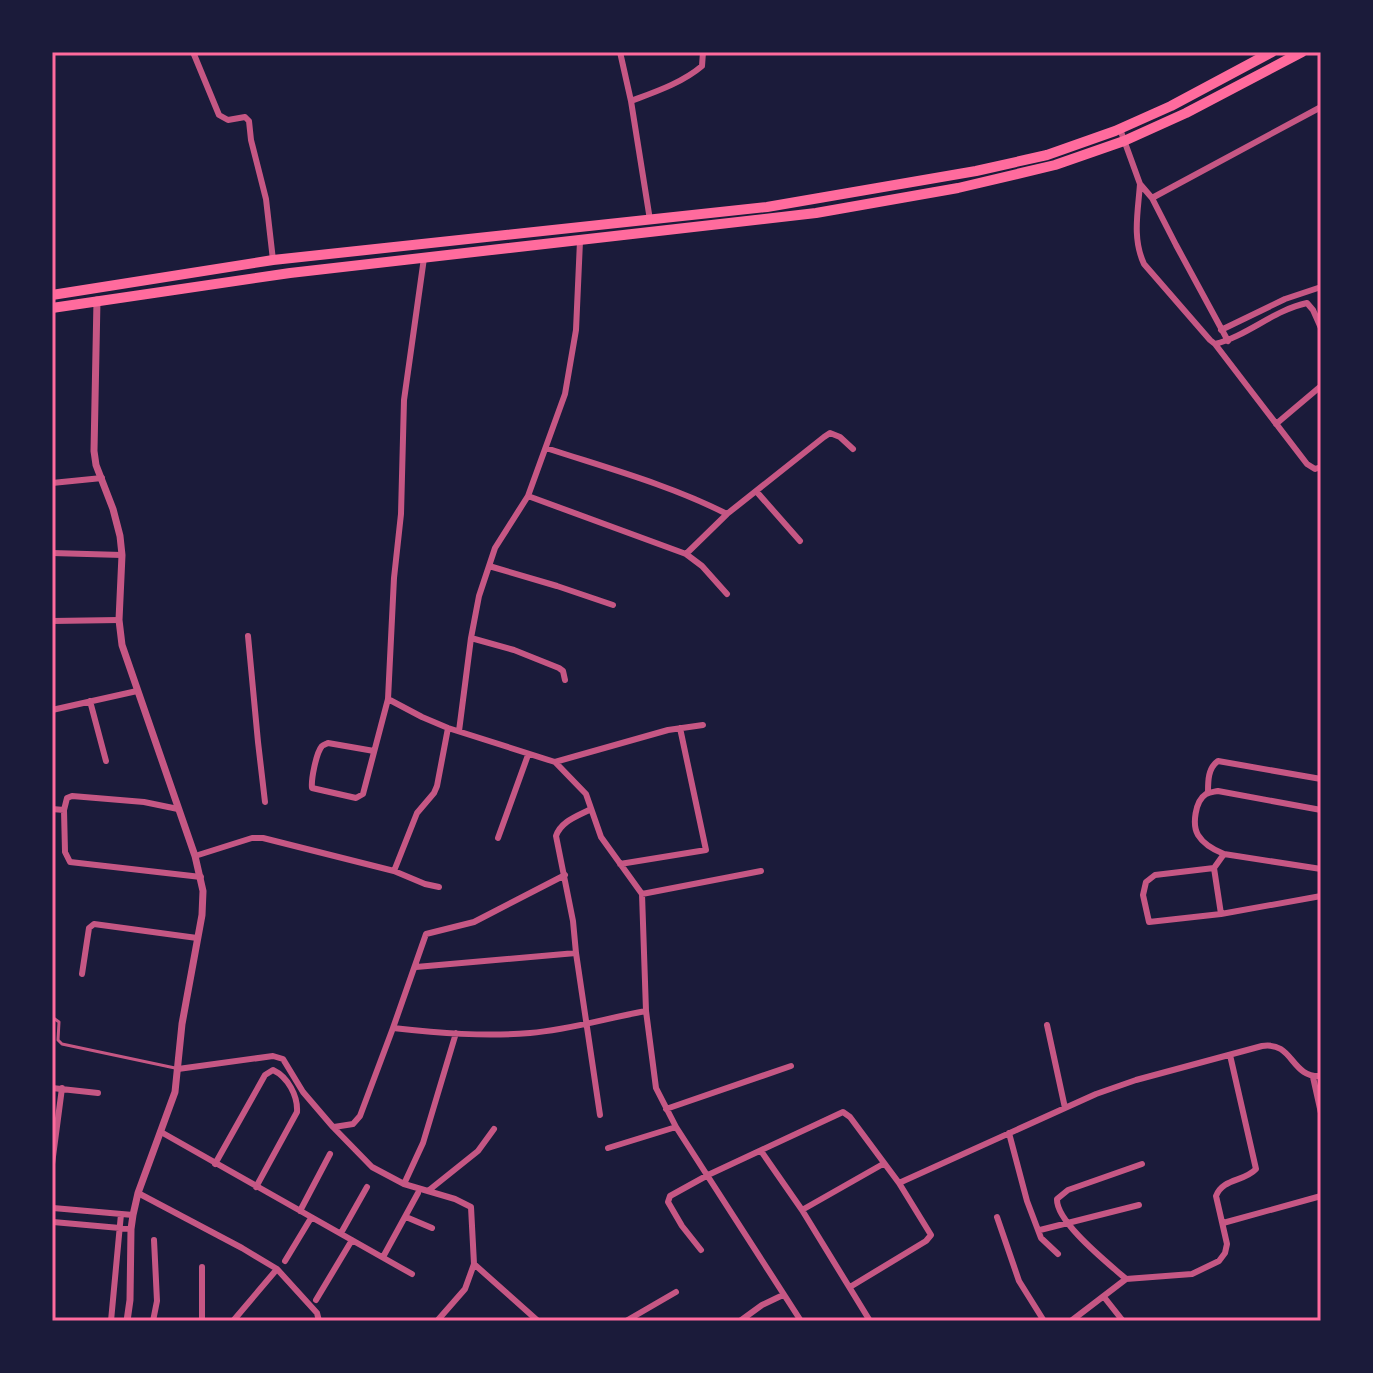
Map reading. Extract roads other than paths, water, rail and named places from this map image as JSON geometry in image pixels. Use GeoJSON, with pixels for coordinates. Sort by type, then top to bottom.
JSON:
{"type":"FeatureCollection","features":[{"type":"Feature","properties":{"kind":"highway"},"geometry":{"type":"LineString","coordinates":[[52,295],[273,260],[779,205],[976,171],[1047,155],[1120,129],[1171,106],[1272,52]]}},
{"type":"Feature","properties":{"kind":"highway"},"geometry":{"type":"LineString","coordinates":[[52,308],[424,256],[816,213],[958,188],[1055,165],[1124,141],[1186,113],[1302,52]]}},
{"type":"Feature","properties":{"kind":"street"},"geometry":{"type":"LineString","coordinates":[[193,52],[219,115],[228,120],[245,117],[249,121],[266,199],[273,260]]}},
{"type":"Feature","properties":{"kind":"street"},"geometry":{"type":"LineString","coordinates":[[620,52],[650,220]]}},
{"type":"Feature","properties":{"kind":"street"},"geometry":{"type":"LineString","coordinates":[[631,101],[694,72],[702,66],[703,52]]}},
{"type":"Feature","properties":{"kind":"street"},"geometry":{"type":"LineString","coordinates":[[1152,198],[1321,107]]}},
{"type":"Feature","properties":{"kind":"street"},"geometry":{"type":"LineString","coordinates":[[1120,129],[1140,184],[1152,198],[1228,341]]}},
{"type":"Feature","properties":{"kind":"street"},"geometry":{"type":"LineString","coordinates":[[1140,184],[1136,231],[1138,250],[1144,264],[1215,344],[1307,464],[1315,469],[1321,467]]}},
{"type":"Feature","properties":{"kind":"street"},"geometry":{"type":"LineString","coordinates":[[459,731],[479,596],[495,548],[528,496],[565,394],[576,330],[580,241]]}},
{"type":"Feature","properties":{"kind":"street"},"geometry":{"type":"LineString","coordinates":[[374,751],[325,744],[320,749],[313,772],[312,788],[356,798],[361,796],[365,791],[388,699],[394,578],[401,514],[404,400],[424,256]]}},
{"type":"Feature","properties":{"kind":"street"},"geometry":{"type":"LineString","coordinates":[[1221,330],[1285,299],[1321,287]]}},
{"type":"Feature","properties":{"kind":"street"},"geometry":{"type":"LineString","coordinates":[[97,300],[94,451],[96,465],[118,524],[122,555],[119,620],[122,645],[195,856],[203,903],[182,1024],[175,1092],[133,1215],[127,1321]]}},
{"type":"Feature","properties":{"kind":"street"},"geometry":{"type":"LineString","coordinates":[[1215,344],[1228,341],[1302,304],[1310,305],[1321,328]]}},
{"type":"Feature","properties":{"kind":"street"},"geometry":{"type":"LineString","coordinates":[[1276,424],[1321,386]]}},
{"type":"Feature","properties":{"kind":"street"},"geometry":{"type":"LineString","coordinates":[[686,554],[727,514],[830,433],[840,437],[853,449]]}},
{"type":"Feature","properties":{"kind":"street"},"geometry":{"type":"LineString","coordinates":[[546,448],[665,488],[727,514]]}},
{"type":"Feature","properties":{"kind":"street"},"geometry":{"type":"LineString","coordinates":[[52,483],[102,478]]}},
{"type":"Feature","properties":{"kind":"street"},"geometry":{"type":"LineString","coordinates":[[756,491],[800,541]]}},
{"type":"Feature","properties":{"kind":"street"},"geometry":{"type":"LineString","coordinates":[[528,496],[686,554],[702,566],[727,594]]}},
{"type":"Feature","properties":{"kind":"street"},"geometry":{"type":"LineString","coordinates":[[52,553],[122,555]]}},
{"type":"Feature","properties":{"kind":"street"},"geometry":{"type":"LineString","coordinates":[[489,566],[613,605]]}},
{"type":"Feature","properties":{"kind":"street"},"geometry":{"type":"LineString","coordinates":[[52,621],[119,620]]}},
{"type":"Feature","properties":{"kind":"street"},"geometry":{"type":"LineString","coordinates":[[248,636],[265,802]]}},
{"type":"Feature","properties":{"kind":"street"},"geometry":{"type":"LineString","coordinates":[[471,638],[514,650],[559,668],[565,680]]}},
{"type":"Feature","properties":{"kind":"street"},"geometry":{"type":"LineString","coordinates":[[52,710],[137,691]]}},
{"type":"Feature","properties":{"kind":"street"},"geometry":{"type":"LineString","coordinates":[[388,699],[448,728],[555,762],[586,794],[601,837],[642,894],[646,1011],[656,1088],[676,1127],[801,1321]]}},
{"type":"Feature","properties":{"kind":"street"},"geometry":{"type":"LineString","coordinates":[[90,701],[106,761]]}},
{"type":"Feature","properties":{"kind":"street"},"geometry":{"type":"LineString","coordinates":[[555,762],[625,741],[703,725]]}},
{"type":"Feature","properties":{"kind":"street"},"geometry":{"type":"LineString","coordinates":[[394,871],[417,813],[437,786],[448,728]]}},
{"type":"Feature","properties":{"kind":"street"},"geometry":{"type":"LineString","coordinates":[[620,864],[706,850],[680,728]]}},
{"type":"Feature","properties":{"kind":"street"},"geometry":{"type":"LineString","coordinates":[[498,838],[528,755]]}},
{"type":"Feature","properties":{"kind":"street"},"geometry":{"type":"LineString","coordinates":[[1208,792],[1210,771],[1218,761],[1321,779]]}},
{"type":"Feature","properties":{"kind":"street"},"geometry":{"type":"LineString","coordinates":[[1321,810],[1218,791],[1208,792],[1201,798],[1194,826],[1199,837],[1210,848],[1224,854],[1321,869]]}},
{"type":"Feature","properties":{"kind":"street"},"geometry":{"type":"LineString","coordinates":[[178,809],[144,802],[72,796],[67,798],[64,810],[65,852],[70,862],[201,877]]}},
{"type":"Feature","properties":{"kind":"street"},"geometry":{"type":"LineString","coordinates":[[52,809],[64,810]]}},
{"type":"Feature","properties":{"kind":"street"},"geometry":{"type":"LineString","coordinates":[[591,809],[564,823],[557,834],[573,921],[600,1115]]}},
{"type":"Feature","properties":{"kind":"street"},"geometry":{"type":"LineString","coordinates":[[195,856],[252,838],[263,838],[394,871],[439,887]]}},
{"type":"Feature","properties":{"kind":"street"},"geometry":{"type":"LineString","coordinates":[[1221,914],[1214,868],[1224,854]]}},
{"type":"Feature","properties":{"kind":"street"},"geometry":{"type":"LineString","coordinates":[[1214,868],[1155,875],[1146,882],[1143,895],[1149,922],[1221,914],[1321,896]]}},
{"type":"Feature","properties":{"kind":"street"},"geometry":{"type":"LineString","coordinates":[[642,894],[761,871]]}},
{"type":"Feature","properties":{"kind":"street"},"geometry":{"type":"LineString","coordinates":[[333,1127],[353,1124],[360,1116],[429,932],[474,922],[565,875]]}},
{"type":"Feature","properties":{"kind":"street"},"geometry":{"type":"LineString","coordinates":[[82,974],[89,928],[94,924],[197,938]]}},
{"type":"Feature","properties":{"kind":"street"},"geometry":{"type":"LineString","coordinates":[[416,967],[576,953]]}},
{"type":"Feature","properties":{"kind":"street"},"geometry":{"type":"LineString","coordinates":[[393,1028],[456,1033],[530,1033],[646,1011]]}},
{"type":"Feature","properties":{"kind":"street"},"geometry":{"type":"LineString","coordinates":[[1047,1025],[1065,1108]]}},
{"type":"Feature","properties":{"kind":"street"},"geometry":{"type":"LineString","coordinates":[[404,1184],[423,1143],[456,1033]]}},
{"type":"Feature","properties":{"kind":"street"},"geometry":{"type":"LineString","coordinates":[[899,1183],[1065,1108],[1136,1080],[1273,1044],[1281,1048],[1298,1067],[1317,1076],[1321,1113]]}},
{"type":"Feature","properties":{"kind":"street"},"geometry":{"type":"LineString","coordinates":[[1071,1321],[1126,1279],[1192,1274],[1219,1261],[1225,1253],[1227,1244],[1216,1196],[1218,1190],[1224,1184],[1252,1174],[1256,1169],[1230,1055]]}},
{"type":"Feature","properties":{"kind":"street"},"geometry":{"type":"LineString","coordinates":[[178,1069],[273,1056],[283,1059],[303,1092],[372,1167],[404,1184],[471,1207],[474,1264],[465,1289],[437,1321]]}},
{"type":"Feature","properties":{"kind":"street"},"geometry":{"type":"LineString","coordinates":[[666,1109],[791,1066]]}},
{"type":"Feature","properties":{"kind":"street"},"geometry":{"type":"LineString","coordinates":[[215,1164],[265,1075],[273,1070],[279,1072],[294,1094],[297,1112],[256,1187]]}},
{"type":"Feature","properties":{"kind":"street"},"geometry":{"type":"LineString","coordinates":[[52,1088],[98,1093]]}},
{"type":"Feature","properties":{"kind":"street"},"geometry":{"type":"LineString","coordinates":[[52,1164],[62,1088]]}},
{"type":"Feature","properties":{"kind":"street"},"geometry":{"type":"LineString","coordinates":[[701,1250],[668,1202],[672,1194],[843,1112],[899,1183],[931,1235],[850,1287]]}},
{"type":"Feature","properties":{"kind":"street"},"geometry":{"type":"LineString","coordinates":[[608,1148],[676,1127]]}},
{"type":"Feature","properties":{"kind":"street"},"geometry":{"type":"LineString","coordinates":[[428,1191],[474,1155],[494,1129]]}},
{"type":"Feature","properties":{"kind":"street"},"geometry":{"type":"LineString","coordinates":[[161,1132],[412,1274]]}},
{"type":"Feature","properties":{"kind":"street"},"geometry":{"type":"LineString","coordinates":[[1009,1133],[1027,1201],[1041,1238],[1058,1254]]}},
{"type":"Feature","properties":{"kind":"street"},"geometry":{"type":"LineString","coordinates":[[761,1151],[802,1210],[870,1321]]}},
{"type":"Feature","properties":{"kind":"street"},"geometry":{"type":"LineString","coordinates":[[300,1211],[330,1154]]}},
{"type":"Feature","properties":{"kind":"street"},"geometry":{"type":"LineString","coordinates":[[802,1210],[883,1164]]}},
{"type":"Feature","properties":{"kind":"street"},"geometry":{"type":"LineString","coordinates":[[1126,1279],[1067,1224],[1057,1199],[1068,1190],[1142,1164]]}},
{"type":"Feature","properties":{"kind":"street"},"geometry":{"type":"LineString","coordinates":[[341,1233],[367,1187]]}},
{"type":"Feature","properties":{"kind":"street"},"geometry":{"type":"LineString","coordinates":[[138,1193],[277,1269],[317,1313],[319,1321]]}},
{"type":"Feature","properties":{"kind":"street"},"geometry":{"type":"LineString","coordinates":[[383,1257],[418,1193]]}},
{"type":"Feature","properties":{"kind":"street"},"geometry":{"type":"LineString","coordinates":[[1223,1223],[1321,1196]]}},
{"type":"Feature","properties":{"kind":"street"},"geometry":{"type":"LineString","coordinates":[[1040,1230],[1139,1205]]}},
{"type":"Feature","properties":{"kind":"street"},"geometry":{"type":"LineString","coordinates":[[52,1208],[133,1215]]}},
{"type":"Feature","properties":{"kind":"street"},"geometry":{"type":"LineString","coordinates":[[52,1208],[56,1215],[53,1222],[131,1229]]}},
{"type":"Feature","properties":{"kind":"street"},"geometry":{"type":"LineString","coordinates":[[111,1321],[121,1214]]}},
{"type":"Feature","properties":{"kind":"street"},"geometry":{"type":"LineString","coordinates":[[406,1217],[432,1228]]}},
{"type":"Feature","properties":{"kind":"street"},"geometry":{"type":"LineString","coordinates":[[997,1217],[1019,1281],[1044,1321]]}},
{"type":"Feature","properties":{"kind":"street"},"geometry":{"type":"LineString","coordinates":[[285,1261],[311,1218]]}},
{"type":"Feature","properties":{"kind":"street"},"geometry":{"type":"LineString","coordinates":[[153,1321],[157,1301],[154,1240]]}},
{"type":"Feature","properties":{"kind":"street"},"geometry":{"type":"LineString","coordinates":[[316,1300],[352,1240]]}},
{"type":"Feature","properties":{"kind":"street"},"geometry":{"type":"LineString","coordinates":[[474,1264],[538,1321]]}},
{"type":"Feature","properties":{"kind":"street"},"geometry":{"type":"LineString","coordinates":[[202,1267],[202,1321]]}},
{"type":"Feature","properties":{"kind":"street"},"geometry":{"type":"LineString","coordinates":[[233,1321],[277,1269]]}},
{"type":"Feature","properties":{"kind":"street"},"geometry":{"type":"LineString","coordinates":[[626,1321],[676,1292]]}},
{"type":"Feature","properties":{"kind":"street"},"geometry":{"type":"LineString","coordinates":[[741,1321],[762,1305],[783,1295]]}},
{"type":"Feature","properties":{"kind":"street"},"geometry":{"type":"LineString","coordinates":[[1104,1297],[1123,1321]]}},
{"type":"Feature","properties":{"kind":"lane"},"geometry":{"type":"LineString","coordinates":[[52,1017],[59,1022],[58,1040],[62,1044],[178,1069]]}}]}
